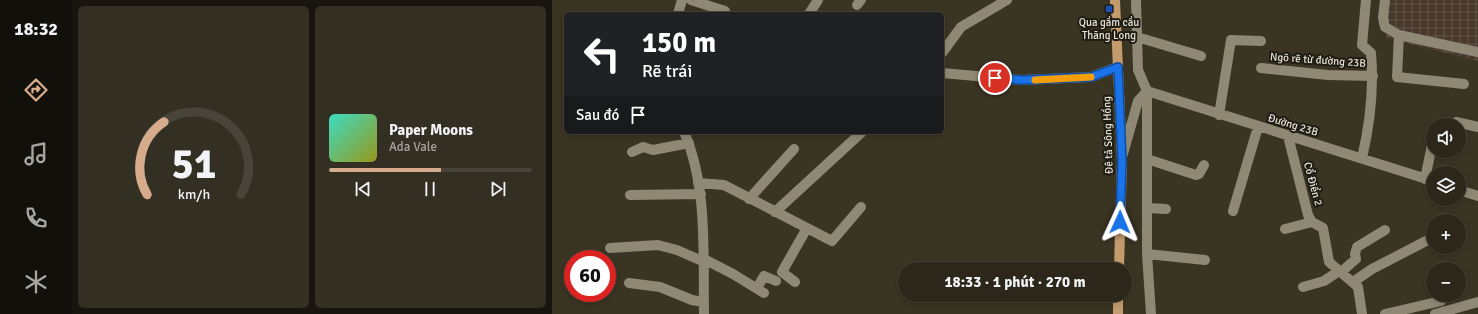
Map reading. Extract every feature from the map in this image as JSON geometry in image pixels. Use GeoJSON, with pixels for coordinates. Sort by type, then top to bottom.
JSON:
{"type":"FeatureCollection","features":[{"type":"Feature","properties":{"kind":"main road","name":"Đê tả Sông Hồng"},"geometry":{"type":"LineString","coordinates":[[1115,0],[1122,160],[1119,262]]}},
{"type":"Feature","properties":{"kind":"main road"},"geometry":{"type":"LineString","coordinates":[[1118,302],[1118,314]]}},
{"type":"Feature","properties":{"kind":"street"},"geometry":{"type":"LineString","coordinates":[[679,12],[682,0]]}},
{"type":"Feature","properties":{"kind":"street"},"geometry":{"type":"LineString","coordinates":[[691,0],[725,11]]}},
{"type":"Feature","properties":{"kind":"street"},"geometry":{"type":"LineString","coordinates":[[810,12],[817,0]]}},
{"type":"Feature","properties":{"kind":"street"},"geometry":{"type":"LineString","coordinates":[[944,50],[961,27],[1007,0]]}},
{"type":"Feature","properties":{"kind":"street"},"geometry":{"type":"LineString","coordinates":[[1136,0],[1138,70],[1147,91],[1147,254],[1150,314]]}},
{"type":"Feature","properties":{"kind":"street","name":"Ngõ rẽ từ đường 23B"},"geometry":{"type":"LineString","coordinates":[[1362,158],[1368,135],[1372,76],[1371,53],[1362,45],[1366,0]]}},
{"type":"Feature","properties":{"kind":"street"},"geometry":{"type":"LineString","coordinates":[[1385,0],[1383,18],[1385,27],[1398,35],[1478,52]]}},
{"type":"Feature","properties":{"kind":"street"},"geometry":{"type":"LineString","coordinates":[[1398,35],[1397,77],[1464,84]]}},
{"type":"Feature","properties":{"kind":"street"},"geometry":{"type":"LineString","coordinates":[[1137,37],[1201,56]]}},
{"type":"Feature","properties":{"kind":"street"},"geometry":{"type":"LineString","coordinates":[[1219,115],[1231,40],[1261,42]]}},
{"type":"Feature","properties":{"kind":"street"},"geometry":{"type":"LineString","coordinates":[[944,73],[1022,80],[1091,77],[1118,67]]}},
{"type":"Feature","properties":{"kind":"street","name":"Ngõ rẽ từ đường 23B"},"geometry":{"type":"LineString","coordinates":[[1261,68],[1328,75],[1372,76]]}},
{"type":"Feature","properties":{"kind":"street"},"geometry":{"type":"LineString","coordinates":[[1122,160],[1138,101],[1147,91]]}},
{"type":"Feature","properties":{"kind":"street","name":"Đường 23B"},"geometry":{"type":"LineString","coordinates":[[1147,91],[1219,115],[1426,179]]}},
{"type":"Feature","properties":{"kind":"street"},"geometry":{"type":"LineString","coordinates":[[1466,124],[1478,127]]}},
{"type":"Feature","properties":{"kind":"street"},"geometry":{"type":"LineString","coordinates":[[1233,211],[1258,127]]}},
{"type":"Feature","properties":{"kind":"street"},"geometry":{"type":"LineString","coordinates":[[685,134],[692,150],[701,194],[702,260],[706,310]]}},
{"type":"Feature","properties":{"kind":"street"},"geometry":{"type":"LineString","coordinates":[[775,212],[860,134]]}},
{"type":"Feature","properties":{"kind":"street","name":"Cổ Điển 2"},"geometry":{"type":"LineString","coordinates":[[1288,136],[1308,215],[1312,222],[1323,228],[1329,262],[1353,282]]}},
{"type":"Feature","properties":{"kind":"street"},"geometry":{"type":"LineString","coordinates":[[632,152],[643,147],[653,150],[689,143]]}},
{"type":"Feature","properties":{"kind":"street"},"geometry":{"type":"LineString","coordinates":[[749,199],[794,149]]}},
{"type":"Feature","properties":{"kind":"street"},"geometry":{"type":"LineString","coordinates":[[1147,159],[1196,175],[1199,174],[1204,165]]}},
{"type":"Feature","properties":{"kind":"street"},"geometry":{"type":"LineString","coordinates":[[698,183],[724,185],[832,241],[861,207]]}},
{"type":"Feature","properties":{"kind":"street"},"geometry":{"type":"LineString","coordinates":[[1466,192],[1478,196]]}},
{"type":"Feature","properties":{"kind":"street"},"geometry":{"type":"LineString","coordinates":[[630,195],[701,194]]}},
{"type":"Feature","properties":{"kind":"street"},"geometry":{"type":"LineString","coordinates":[[1148,208],[1166,209]]}},
{"type":"Feature","properties":{"kind":"street"},"geometry":{"type":"LineString","coordinates":[[1285,229],[1312,222]]}},
{"type":"Feature","properties":{"kind":"street"},"geometry":{"type":"LineString","coordinates":[[795,282],[782,273],[782,271],[807,228]]}},
{"type":"Feature","properties":{"kind":"street"},"geometry":{"type":"LineString","coordinates":[[1303,287],[1324,281],[1340,271],[1356,259],[1355,254],[1357,247],[1385,230]]}},
{"type":"Feature","properties":{"kind":"street"},"geometry":{"type":"LineString","coordinates":[[1362,314],[1358,287],[1353,282],[1372,268],[1426,241]]}},
{"type":"Feature","properties":{"kind":"street"},"geometry":{"type":"LineString","coordinates":[[610,248],[658,245],[677,250],[702,260],[760,290],[764,276],[776,281]]}},
{"type":"Feature","properties":{"kind":"street"},"geometry":{"type":"LineString","coordinates":[[1147,254],[1205,260]]}},
{"type":"Feature","properties":{"kind":"street"},"geometry":{"type":"LineString","coordinates":[[629,283],[660,287],[692,300],[706,310]]}},
{"type":"Feature","properties":{"kind":"street"},"geometry":{"type":"LineString","coordinates":[[1386,314],[1437,302]]}},
{"type":"Feature","properties":{"kind":"street"},"geometry":{"type":"LineString","coordinates":[[1435,314],[1478,302]]}},
{"type":"Feature","properties":{"kind":"shaded area"},"geometry":{"type":"Polygon","coordinates":[[[1387,0],[1478,0],[1478,61],[1386,38],[1387,0]]]}},
{"type":"Feature","properties":{"kind":"slow traffic"},"geometry":{"type":"LineString","coordinates":[[1035,80],[1091,77]]}},
{"type":"Feature","properties":{"kind":"place","name":"Qua gầm cầu Thăng Long"},"geometry":{"type":"Point","coordinates":[1109,9]}},
{"type":"Feature","properties":{"kind":"route"},"geometry":{"type":"LineString","coordinates":[[995,78],[1022,80],[1091,77],[1118,67],[1122,160],[1120,222]]}}]}
